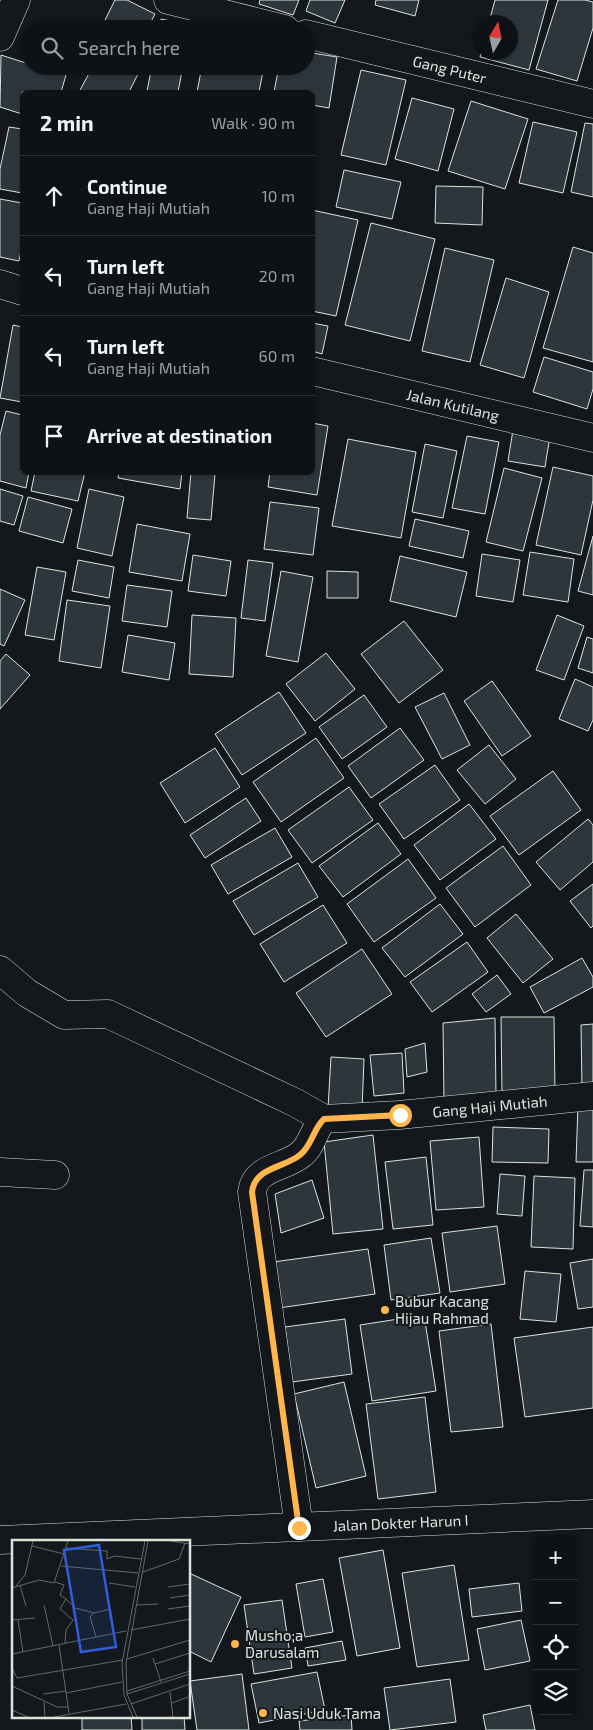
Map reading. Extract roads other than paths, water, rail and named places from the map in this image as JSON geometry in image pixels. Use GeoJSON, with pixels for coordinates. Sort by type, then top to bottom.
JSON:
{"type":"FeatureCollection","features":[{"type":"Feature","properties":{"kind":"street"},"geometry":{"type":"LineString","coordinates":[[0,37],[16,0]]}},
{"type":"Feature","properties":{"kind":"street"},"geometry":{"type":"LineString","coordinates":[[168,0],[249,20]]}},
{"type":"Feature","properties":{"kind":"street","name":"Gang Puter"},"geometry":{"type":"LineString","coordinates":[[315,36],[593,104]]}},
{"type":"Feature","properties":{"kind":"street"},"geometry":{"type":"LineString","coordinates":[[0,284],[20,290]]}},
{"type":"Feature","properties":{"kind":"street","name":"Jalan Kutilang"},"geometry":{"type":"LineString","coordinates":[[315,372],[593,438]]}},
{"type":"Feature","properties":{"kind":"street"},"geometry":{"type":"LineString","coordinates":[[0,970],[27,993],[64,1015],[108,1014],[288,1099],[324,1119],[318,1125],[311,1142],[300,1155],[260,1174],[253,1182],[252,1192],[299,1528]]}},
{"type":"Feature","properties":{"kind":"street","name":"Gang Haji Mutiah"},"geometry":{"type":"LineString","coordinates":[[324,1119],[400,1115],[593,1096]]}},
{"type":"Feature","properties":{"kind":"street"},"geometry":{"type":"LineString","coordinates":[[0,1172],[55,1175]]}},
{"type":"Feature","properties":{"kind":"street","name":"Jalan Dokter Harun I"},"geometry":{"type":"LineString","coordinates":[[0,1540],[593,1514]]}},
{"type":"Feature","properties":{"kind":"place","name":"Bubur Kacang Hijau Rahmad"},"geometry":{"type":"Point","coordinates":[385,1310]}},
{"type":"Feature","properties":{"kind":"place","name":"Musho;a Darusalam"},"geometry":{"type":"Point","coordinates":[235,1644]}},
{"type":"Feature","properties":{"kind":"place","name":"Nasi Uduk Tama"},"geometry":{"type":"Point","coordinates":[263,1713]}}]}
